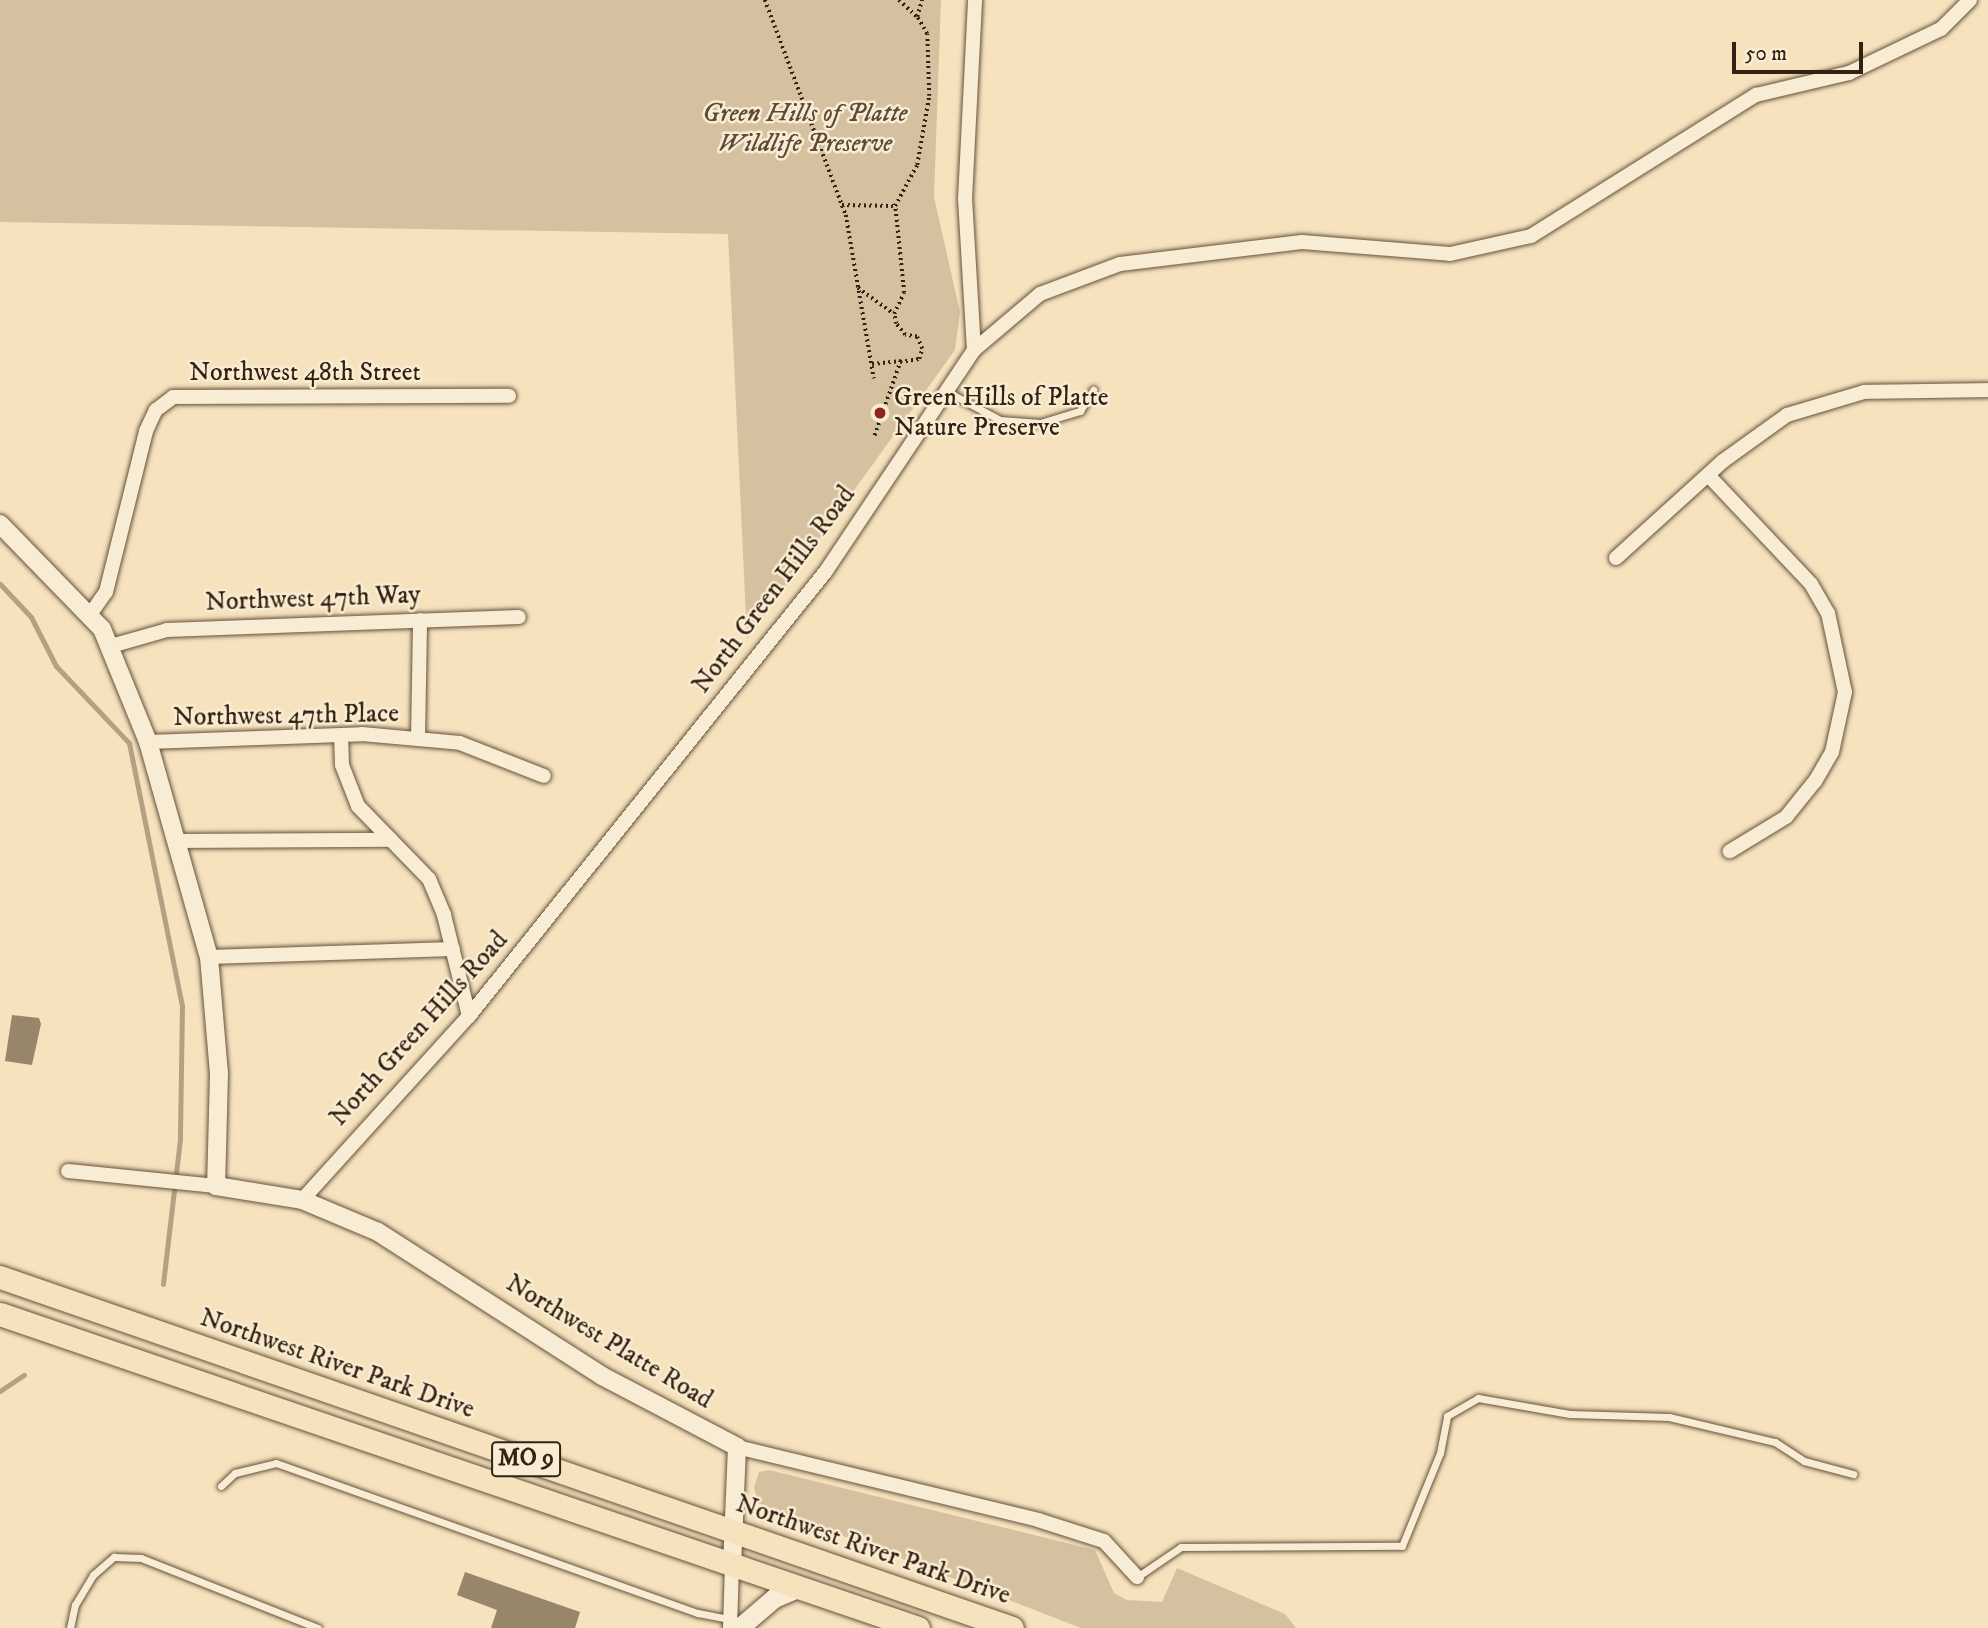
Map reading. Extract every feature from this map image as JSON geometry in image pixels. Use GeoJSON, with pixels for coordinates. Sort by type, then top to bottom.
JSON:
{"type":"FeatureCollection","features":[{"type":"Feature","properties":{"kind":"main road","name":"Northwest River Park Drive"},"geometry":{"type":"LineString","coordinates":[[0,1277],[1012,1628]]}},
{"type":"Feature","properties":{"kind":"main road","name":"MO 9"},"geometry":{"type":"LineString","coordinates":[[0,1314],[306,1415],[918,1628]]}},
{"type":"Feature","properties":{"kind":"main road"},"geometry":{"type":"LineString","coordinates":[[733,1625],[774,1598],[800,1587]]}},
{"type":"Feature","properties":{"kind":"street"},"geometry":{"type":"LineString","coordinates":[[974,350],[965,199],[975,0]]}},
{"type":"Feature","properties":{"kind":"street","name":"North Green Hills Road"},"geometry":{"type":"LineString","coordinates":[[302,1200],[469,1016],[826,571],[974,350],[1040,294],[1120,264],[1303,242],[1450,254],[1531,236],[1756,95],[1849,74],[1941,29],[1970,0]]}},
{"type":"Feature","properties":{"kind":"street"},"geometry":{"type":"LineString","coordinates":[[1616,558],[1709,475],[1787,415],[1829,399],[1864,392],[1988,390]]}},
{"type":"Feature","properties":{"kind":"street","name":"Northwest 48th Street"},"geometry":{"type":"LineString","coordinates":[[89,616],[106,592],[146,431],[156,410],[173,397],[509,396]]}},
{"type":"Feature","properties":{"kind":"street"},"geometry":{"type":"LineString","coordinates":[[1709,475],[1811,584],[1828,613],[1845,692],[1832,752],[1815,781],[1786,817],[1730,851]]}},
{"type":"Feature","properties":{"kind":"street"},"geometry":{"type":"LineString","coordinates":[[0,524],[89,616],[111,646],[148,742],[179,841],[209,957],[219,1074],[216,1186],[68,1171]]}},
{"type":"Feature","properties":{"kind":"street","name":"Northwest 47th Way"},"geometry":{"type":"LineString","coordinates":[[111,646],[167,630],[519,617]]}},
{"type":"Feature","properties":{"kind":"street"},"geometry":{"type":"LineString","coordinates":[[418,739],[420,620]]}},
{"type":"Feature","properties":{"kind":"street"},"geometry":{"type":"LineString","coordinates":[[341,735],[342,765],[358,806],[429,880],[453,949],[469,1016]]}},
{"type":"Feature","properties":{"kind":"street","name":"Northwest 47th Place"},"geometry":{"type":"LineString","coordinates":[[148,742],[341,735],[418,739],[460,743],[544,776]]}},
{"type":"Feature","properties":{"kind":"street"},"geometry":{"type":"LineString","coordinates":[[179,841],[391,840]]}},
{"type":"Feature","properties":{"kind":"street"},"geometry":{"type":"LineString","coordinates":[[209,957],[453,949]]}},
{"type":"Feature","properties":{"kind":"street","name":"Northwest Platte Road"},"geometry":{"type":"LineString","coordinates":[[216,1186],[302,1200],[378,1232],[602,1376],[737,1447],[1038,1520],[1104,1541],[1137,1577]]}},
{"type":"Feature","properties":{"kind":"street"},"geometry":{"type":"LineString","coordinates":[[733,1625],[732,1564],[737,1447]]}},
{"type":"Feature","properties":{"kind":"lane"},"geometry":{"type":"LineString","coordinates":[[946,391],[1000,419],[1040,423],[1080,411],[1093,390]]}},
{"type":"Feature","properties":{"kind":"lane"},"geometry":{"type":"LineString","coordinates":[[1137,1577],[1181,1547],[1402,1546],[1440,1454],[1447,1416],[1478,1398],[1570,1414],[1622,1411],[1669,1417],[1775,1441],[1804,1461],[1853,1474]]}},
{"type":"Feature","properties":{"kind":"lane"},"geometry":{"type":"LineString","coordinates":[[221,1486],[235,1473],[276,1462],[733,1625]]}},
{"type":"Feature","properties":{"kind":"lane"},"geometry":{"type":"LineString","coordinates":[[70,1628],[75,1605],[93,1575],[114,1557],[141,1558],[318,1628]]}},
{"type":"Feature","properties":{"kind":"path"},"geometry":{"type":"LineString","coordinates":[[765,0],[842,205],[874,379]]}},
{"type":"Feature","properties":{"kind":"path"},"geometry":{"type":"LineString","coordinates":[[872,364],[919,359],[922,349],[917,337],[905,335],[896,324],[894,314],[904,293],[895,206],[917,165],[929,96],[927,34],[917,17],[899,0]]}},
{"type":"Feature","properties":{"kind":"path"},"geometry":{"type":"LineString","coordinates":[[917,17],[922,0]]}},
{"type":"Feature","properties":{"kind":"path"},"geometry":{"type":"LineString","coordinates":[[842,205],[895,206]]}},
{"type":"Feature","properties":{"kind":"path"},"geometry":{"type":"LineString","coordinates":[[858,288],[894,314]]}},
{"type":"Feature","properties":{"kind":"path"},"geometry":{"type":"LineString","coordinates":[[874,438],[900,362]]}},
{"type":"Feature","properties":{"kind":"green space","name":"Green Hills of Platte Wildlife Preserve"},"geometry":{"type":"Polygon","coordinates":[[[0,0],[941,0],[934,197],[960,312],[955,350],[747,639],[728,234],[0,222],[0,0]]]}},
{"type":"Feature","properties":{"kind":"green space"},"geometry":{"type":"Polygon","coordinates":[[[769,1470],[1095,1550],[1114,1593],[1127,1600],[1162,1602],[1177,1568],[1285,1614],[1296,1628],[1081,1628],[758,1503],[754,1487],[759,1472],[769,1470]]]}},
{"type":"Feature","properties":{"kind":"building"},"geometry":{"type":"Polygon","coordinates":[[[12,1015],[39,1018],[41,1024],[32,1065],[5,1061],[12,1015]]]}},
{"type":"Feature","properties":{"kind":"building"},"geometry":{"type":"Polygon","coordinates":[[[465,1572],[580,1612],[575,1628],[491,1628],[497,1610],[457,1595],[465,1572]]]}},
{"type":"Feature","properties":{"kind":"waterway"},"geometry":{"type":"LineString","coordinates":[[0,584],[31,617],[56,666],[129,743],[182,1006],[180,1139],[163,1284]]}},
{"type":"Feature","properties":{"kind":"waterway"},"geometry":{"type":"LineString","coordinates":[[0,1391],[24,1375]]}},
{"type":"Feature","properties":{"kind":"place","name":"Green Hills of Platte Nature Preserve"},"geometry":{"type":"Point","coordinates":[880,413]}}]}
